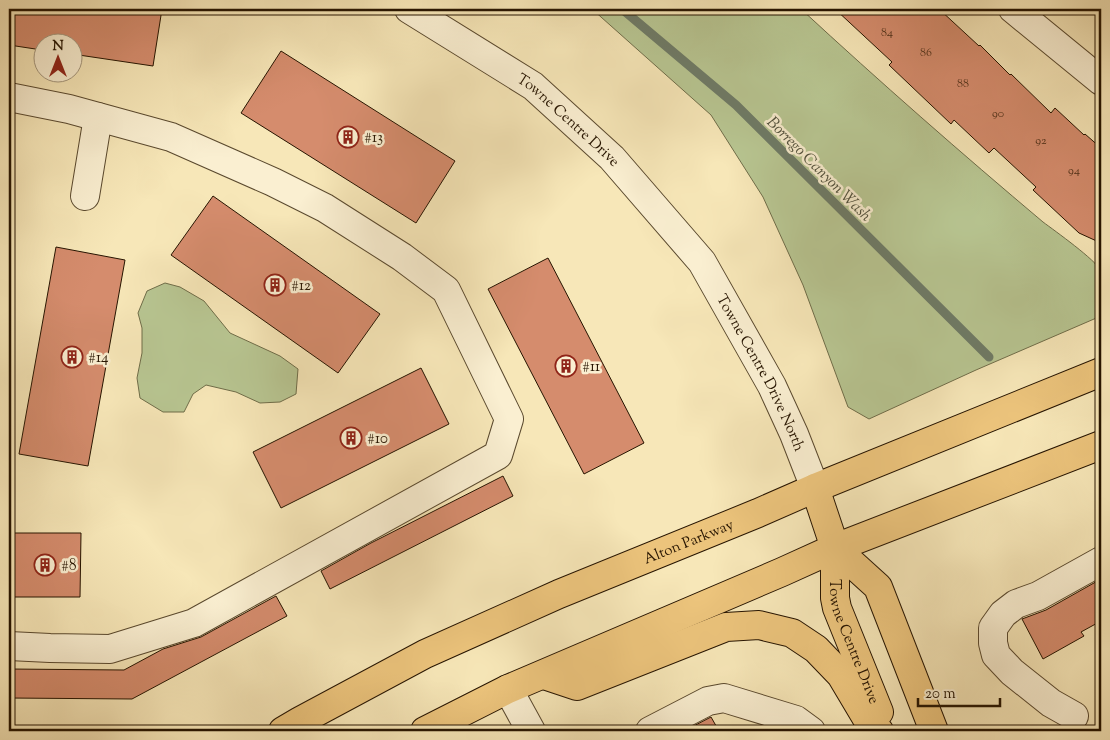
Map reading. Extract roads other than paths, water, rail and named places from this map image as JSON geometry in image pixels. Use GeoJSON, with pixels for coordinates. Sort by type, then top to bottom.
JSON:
{"type":"FeatureCollection","features":[{"type":"Feature","properties":{"kind":"main road","name":"Alton Parkway"},"geometry":{"type":"LineString","coordinates":[[283,731],[425,654],[558,594],[1101,372]]}},
{"type":"Feature","properties":{"kind":"main road"},"geometry":{"type":"LineString","coordinates":[[425,731],[508,689],[835,548],[1101,445]]}},
{"type":"Feature","properties":{"kind":"main road","name":"Towne Centre Drive"},"geometry":{"type":"LineString","coordinates":[[815,488],[835,548],[835,598],[837,608],[886,731]]}},
{"type":"Feature","properties":{"kind":"main road","name":"Towne Centre Drive"},"geometry":{"type":"LineString","coordinates":[[835,548],[878,587],[934,731]]}},
{"type":"Feature","properties":{"kind":"main road"},"geometry":{"type":"LineString","coordinates":[[544,675],[577,686],[726,627],[759,625],[792,633],[816,649],[841,675],[866,718],[879,731]]}},
{"type":"Feature","properties":{"kind":"street","name":"Towne Centre Drive"},"geometry":{"type":"LineString","coordinates":[[409,9],[533,86],[612,158],[702,262]]}},
{"type":"Feature","properties":{"kind":"street"},"geometry":{"type":"LineString","coordinates":[[1013,9],[1101,81]]}},
{"type":"Feature","properties":{"kind":"street"},"geometry":{"type":"LineString","coordinates":[[9,97],[69,109],[171,137],[273,182],[325,208],[412,265],[446,290],[509,420],[498,455],[194,623],[110,649],[9,646]]}},
{"type":"Feature","properties":{"kind":"street"},"geometry":{"type":"LineString","coordinates":[[85,196],[98,117]]}},
{"type":"Feature","properties":{"kind":"street","name":"Towne Centre Drive North"},"geometry":{"type":"LineString","coordinates":[[702,262],[772,386],[794,434],[815,488]]}},
{"type":"Feature","properties":{"kind":"street"},"geometry":{"type":"LineString","coordinates":[[1074,716],[1043,697],[1012,672],[996,655],[992,643],[992,628],[1003,614],[1016,604],[1038,596],[1101,561]]}},
{"type":"Feature","properties":{"kind":"street"},"geometry":{"type":"LineString","coordinates":[[508,689],[531,731]]}},
{"type":"Feature","properties":{"kind":"street"},"geometry":{"type":"LineString","coordinates":[[650,731],[708,701],[724,698],[796,720],[811,731]]}},
{"type":"Feature","properties":{"kind":"waterway","name":"Borrego Canyon Wash"},"geometry":{"type":"LineString","coordinates":[[622,9],[736,105],[989,357]]}},
{"type":"Feature","properties":{"kind":"place","name":"#13"},"geometry":{"type":"Point","coordinates":[348,137]}},
{"type":"Feature","properties":{"kind":"place","name":"#12"},"geometry":{"type":"Point","coordinates":[275,285]}},
{"type":"Feature","properties":{"kind":"place","name":"#14"},"geometry":{"type":"Point","coordinates":[72,357]}},
{"type":"Feature","properties":{"kind":"place","name":"#11"},"geometry":{"type":"Point","coordinates":[566,366]}},
{"type":"Feature","properties":{"kind":"place","name":"#10"},"geometry":{"type":"Point","coordinates":[351,438]}},
{"type":"Feature","properties":{"kind":"place","name":"#8"},"geometry":{"type":"Point","coordinates":[45,565]}}]}
